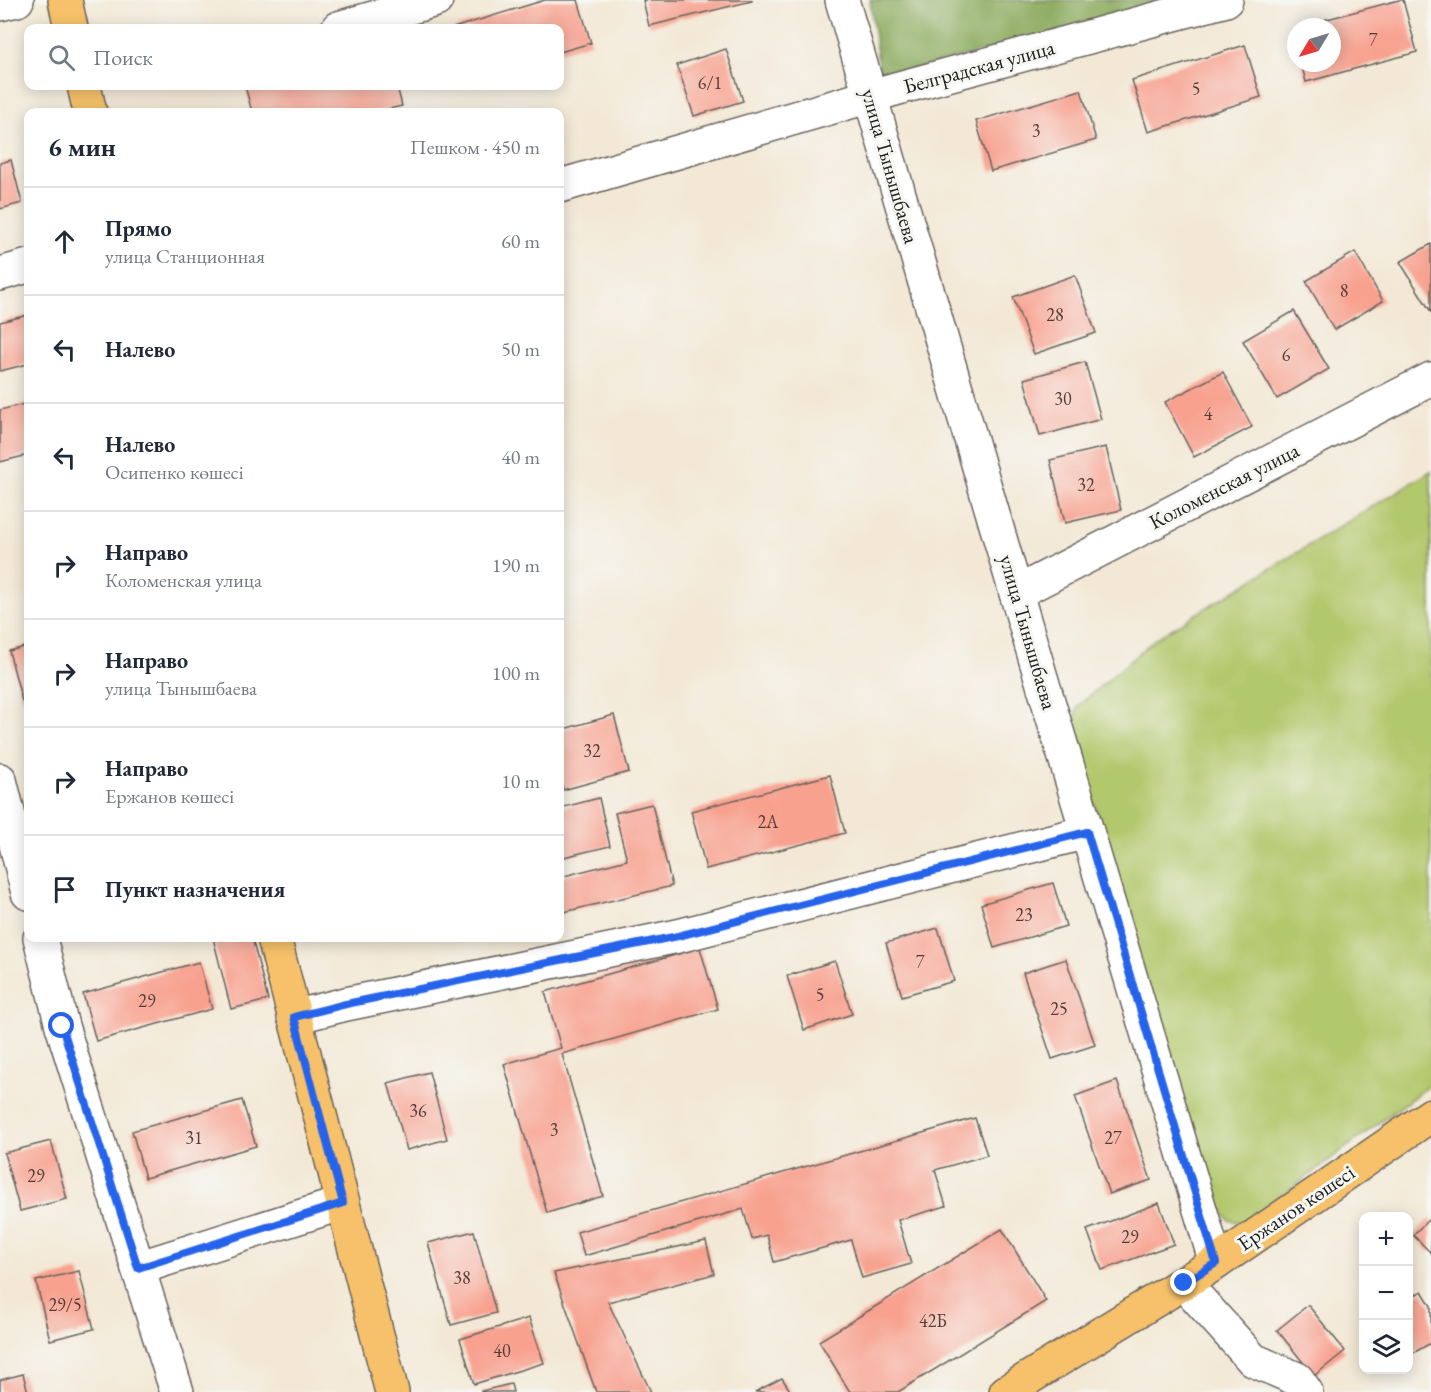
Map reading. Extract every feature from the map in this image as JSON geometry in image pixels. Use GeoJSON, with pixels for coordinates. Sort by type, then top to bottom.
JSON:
{"type":"FeatureCollection","features":[{"type":"Feature","properties":{"kind":"main road"},"geometry":{"type":"LineString","coordinates":[[65,0],[70,24]]}},
{"type":"Feature","properties":{"kind":"main road"},"geometry":{"type":"LineString","coordinates":[[85,90],[89,108]]}},
{"type":"Feature","properties":{"kind":"main road"},"geometry":{"type":"LineString","coordinates":[[275,942],[392,1392]]}},
{"type":"Feature","properties":{"kind":"main road","name":"Ержанов көшесі"},"geometry":{"type":"LineString","coordinates":[[1006,1392],[1216,1263],[1431,1115]]}},
{"type":"Feature","properties":{"kind":"street"},"geometry":{"type":"LineString","coordinates":[[0,4],[17,0]]}},
{"type":"Feature","properties":{"kind":"street"},"geometry":{"type":"LineString","coordinates":[[352,24],[436,0]]}},
{"type":"Feature","properties":{"kind":"street","name":"улица Тынышбаева"},"geometry":{"type":"LineString","coordinates":[[842,0],[1216,1263]]}},
{"type":"Feature","properties":{"kind":"street","name":"Белградская улица"},"geometry":{"type":"LineString","coordinates":[[564,185],[869,97],[1226,0]]}},
{"type":"Feature","properties":{"kind":"street"},"geometry":{"type":"LineString","coordinates":[[0,274],[24,267]]}},
{"type":"Feature","properties":{"kind":"street","name":"Коломенская улица"},"geometry":{"type":"LineString","coordinates":[[1016,593],[1431,379]]}},
{"type":"Feature","properties":{"kind":"street"},"geometry":{"type":"LineString","coordinates":[[0,780],[24,877]]}},
{"type":"Feature","properties":{"kind":"street"},"geometry":{"type":"LineString","coordinates":[[294,1017],[346,1004],[678,936],[1087,832]]}},
{"type":"Feature","properties":{"kind":"street"},"geometry":{"type":"LineString","coordinates":[[41,942],[62,1026],[177,1392]]}},
{"type":"Feature","properties":{"kind":"street"},"geometry":{"type":"LineString","coordinates":[[138,1268],[343,1203]]}},
{"type":"Feature","properties":{"kind":"street"},"geometry":{"type":"LineString","coordinates":[[1184,1283],[1253,1360],[1297,1379],[1306,1392]]}},
{"type":"Feature","properties":{"kind":"green space"},"geometry":{"type":"Polygon","coordinates":[[[870,0],[1179,0],[880,78],[870,0]]]}},
{"type":"Feature","properties":{"kind":"green space"},"geometry":{"type":"Polygon","coordinates":[[[1431,471],[1431,1084],[1245,1223],[1229,1220],[1217,1205],[1193,1142],[1072,726],[1078,706],[1155,639],[1431,471]]]}},
{"type":"Feature","properties":{"kind":"building"},"geometry":{"type":"Polygon","coordinates":[[[545,0],[578,0],[591,43],[564,51],[564,24],[466,24],[545,0]]]}},
{"type":"Feature","properties":{"kind":"building"},"geometry":{"type":"Polygon","coordinates":[[[643,0],[752,0],[752,1],[649,26],[643,0]]]}},
{"type":"Feature","properties":{"kind":"building"},"geometry":{"type":"Polygon","coordinates":[[[1403,0],[1417,52],[1306,82],[1303,72],[1341,72],[1341,18],[1331,18],[1403,0]]]}},
{"type":"Feature","properties":{"kind":"building"},"geometry":{"type":"Polygon","coordinates":[[[1245,45],[1261,97],[1148,132],[1132,80],[1245,45]]]}},
{"type":"Feature","properties":{"kind":"building"},"geometry":{"type":"Polygon","coordinates":[[[726,49],[743,101],[694,116],[677,65],[726,49]]]}},
{"type":"Feature","properties":{"kind":"building"},"geometry":{"type":"Polygon","coordinates":[[[246,90],[398,90],[402,106],[393,108],[251,108],[246,90]]]}},
{"type":"Feature","properties":{"kind":"building"},"geometry":{"type":"Polygon","coordinates":[[[1081,90],[1096,140],[991,171],[976,121],[1081,90]]]}},
{"type":"Feature","properties":{"kind":"building"},"geometry":{"type":"Polygon","coordinates":[[[11,160],[22,203],[0,209],[0,163],[11,160]]]}},
{"type":"Feature","properties":{"kind":"building"},"geometry":{"type":"Polygon","coordinates":[[[1431,244],[1431,312],[1400,262],[1431,244]]]}},
{"type":"Feature","properties":{"kind":"building"},"geometry":{"type":"Polygon","coordinates":[[[1355,252],[1383,301],[1334,330],[1306,281],[1355,252]]]}},
{"type":"Feature","properties":{"kind":"building"},"geometry":{"type":"Polygon","coordinates":[[[1075,275],[1096,333],[1034,354],[1013,297],[1075,275]]]}},
{"type":"Feature","properties":{"kind":"building"},"geometry":{"type":"Polygon","coordinates":[[[1294,311],[1329,369],[1277,399],[1243,341],[1294,311]]]}},
{"type":"Feature","properties":{"kind":"building"},"geometry":{"type":"Polygon","coordinates":[[[24,316],[24,365],[0,371],[0,322],[24,316]]]}},
{"type":"Feature","properties":{"kind":"building"},"geometry":{"type":"Polygon","coordinates":[[[1085,362],[1101,419],[1040,436],[1024,379],[1085,362]]]}},
{"type":"Feature","properties":{"kind":"building"},"geometry":{"type":"Polygon","coordinates":[[[1223,372],[1252,427],[1194,457],[1165,402],[1223,372]]]}},
{"type":"Feature","properties":{"kind":"building"},"geometry":{"type":"Polygon","coordinates":[[[24,404],[24,456],[0,462],[0,410],[24,404]]]}},
{"type":"Feature","properties":{"kind":"building"},"geometry":{"type":"Polygon","coordinates":[[[1106,447],[1121,510],[1065,523],[1050,460],[1106,447]]]}},
{"type":"Feature","properties":{"kind":"building"},"geometry":{"type":"Polygon","coordinates":[[[24,647],[24,700],[22,701],[9,651],[24,647]]]}},
{"type":"Feature","properties":{"kind":"building"},"geometry":{"type":"Polygon","coordinates":[[[614,715],[629,772],[564,790],[564,729],[614,715]]]}},
{"type":"Feature","properties":{"kind":"building"},"geometry":{"type":"Polygon","coordinates":[[[830,775],[845,833],[706,869],[691,811],[830,775]]]}},
{"type":"Feature","properties":{"kind":"building"},"geometry":{"type":"Polygon","coordinates":[[[599,798],[610,846],[564,857],[564,807],[599,798]]]}},
{"type":"Feature","properties":{"kind":"building"},"geometry":{"type":"Polygon","coordinates":[[[652,804],[672,886],[564,912],[564,876],[627,860],[615,813],[652,804]]]}},
{"type":"Feature","properties":{"kind":"building"},"geometry":{"type":"Polygon","coordinates":[[[1053,883],[1066,926],[994,948],[981,904],[1053,883]]]}},
{"type":"Feature","properties":{"kind":"building"},"geometry":{"type":"Polygon","coordinates":[[[938,928],[954,981],[902,996],[886,943],[938,928]]]}},
{"type":"Feature","properties":{"kind":"building"},"geometry":{"type":"Polygon","coordinates":[[[214,942],[253,942],[268,1000],[231,1009],[214,942]]]}},
{"type":"Feature","properties":{"kind":"building"},"geometry":{"type":"Polygon","coordinates":[[[700,948],[718,1009],[562,1054],[603,1196],[547,1213],[504,1064],[561,1048],[545,992],[700,948]]]}},
{"type":"Feature","properties":{"kind":"building"},"geometry":{"type":"Polygon","coordinates":[[[1066,959],[1095,1045],[1052,1059],[1023,973],[1066,959]]]}},
{"type":"Feature","properties":{"kind":"building"},"geometry":{"type":"Polygon","coordinates":[[[835,961],[852,1014],[804,1030],[787,976],[835,961]]]}},
{"type":"Feature","properties":{"kind":"building"},"geometry":{"type":"Polygon","coordinates":[[[199,962],[212,1009],[96,1041],[83,994],[199,962]]]}},
{"type":"Feature","properties":{"kind":"building"},"geometry":{"type":"Polygon","coordinates":[[[429,1072],[447,1139],[407,1150],[388,1083],[429,1072]]]}},
{"type":"Feature","properties":{"kind":"building"},"geometry":{"type":"Polygon","coordinates":[[[1117,1081],[1151,1180],[1109,1194],[1075,1096],[1117,1081]]]}},
{"type":"Feature","properties":{"kind":"building"},"geometry":{"type":"Polygon","coordinates":[[[242,1100],[256,1146],[145,1178],[132,1131],[242,1100]]]}},
{"type":"Feature","properties":{"kind":"building"},"geometry":{"type":"Polygon","coordinates":[[[975,1118],[987,1155],[935,1170],[946,1206],[898,1220],[911,1264],[862,1278],[851,1240],[774,1262],[767,1235],[752,1239],[743,1209],[584,1256],[577,1232],[975,1118]]]}},
{"type":"Feature","properties":{"kind":"building"},"geometry":{"type":"Polygon","coordinates":[[[51,1141],[67,1199],[20,1211],[4,1153],[51,1141]]]}},
{"type":"Feature","properties":{"kind":"building"},"geometry":{"type":"Polygon","coordinates":[[[1159,1203],[1174,1244],[1102,1270],[1087,1230],[1159,1203]]]}},
{"type":"Feature","properties":{"kind":"building"},"geometry":{"type":"Polygon","coordinates":[[[1431,1217],[1431,1253],[1413,1235],[1431,1217]]]}},
{"type":"Feature","properties":{"kind":"building"},"geometry":{"type":"Polygon","coordinates":[[[1002,1229],[1046,1301],[898,1392],[850,1392],[819,1341],[1002,1229]]]}},
{"type":"Feature","properties":{"kind":"building"},"geometry":{"type":"Polygon","coordinates":[[[474,1231],[496,1313],[451,1325],[428,1243],[474,1231]]]}},
{"type":"Feature","properties":{"kind":"building"},"geometry":{"type":"Polygon","coordinates":[[[706,1241],[714,1274],[608,1302],[651,1392],[596,1392],[554,1273],[706,1241]]]}},
{"type":"Feature","properties":{"kind":"building"},"geometry":{"type":"Polygon","coordinates":[[[79,1271],[94,1329],[50,1340],[36,1281],[79,1271]]]}},
{"type":"Feature","properties":{"kind":"building"},"geometry":{"type":"Polygon","coordinates":[[[1422,1291],[1431,1306],[1431,1343],[1413,1353],[1413,1320],[1413,1296],[1422,1291]]]}},
{"type":"Feature","properties":{"kind":"building"},"geometry":{"type":"Polygon","coordinates":[[[1308,1305],[1345,1351],[1314,1376],[1277,1330],[1308,1305]]]}},
{"type":"Feature","properties":{"kind":"building"},"geometry":{"type":"Polygon","coordinates":[[[529,1318],[544,1363],[474,1384],[460,1339],[529,1318]]]}},
{"type":"Feature","properties":{"kind":"building"},"geometry":{"type":"Polygon","coordinates":[[[23,1374],[28,1392],[0,1392],[0,1380],[23,1374]]]}},
{"type":"Feature","properties":{"kind":"building"},"geometry":{"type":"Polygon","coordinates":[[[782,1378],[791,1392],[755,1392],[782,1378]]]}},
{"type":"Feature","properties":{"kind":"building"},"geometry":{"type":"Polygon","coordinates":[[[511,1384],[513,1392],[481,1392],[481,1391],[511,1384]]]}},
{"type":"Feature","properties":{"kind":"route"},"geometry":{"type":"LineString","coordinates":[[62,1026],[138,1268],[343,1203],[294,1017],[346,1004],[678,936],[1087,832],[1216,1263],[1184,1283]]}}]}
